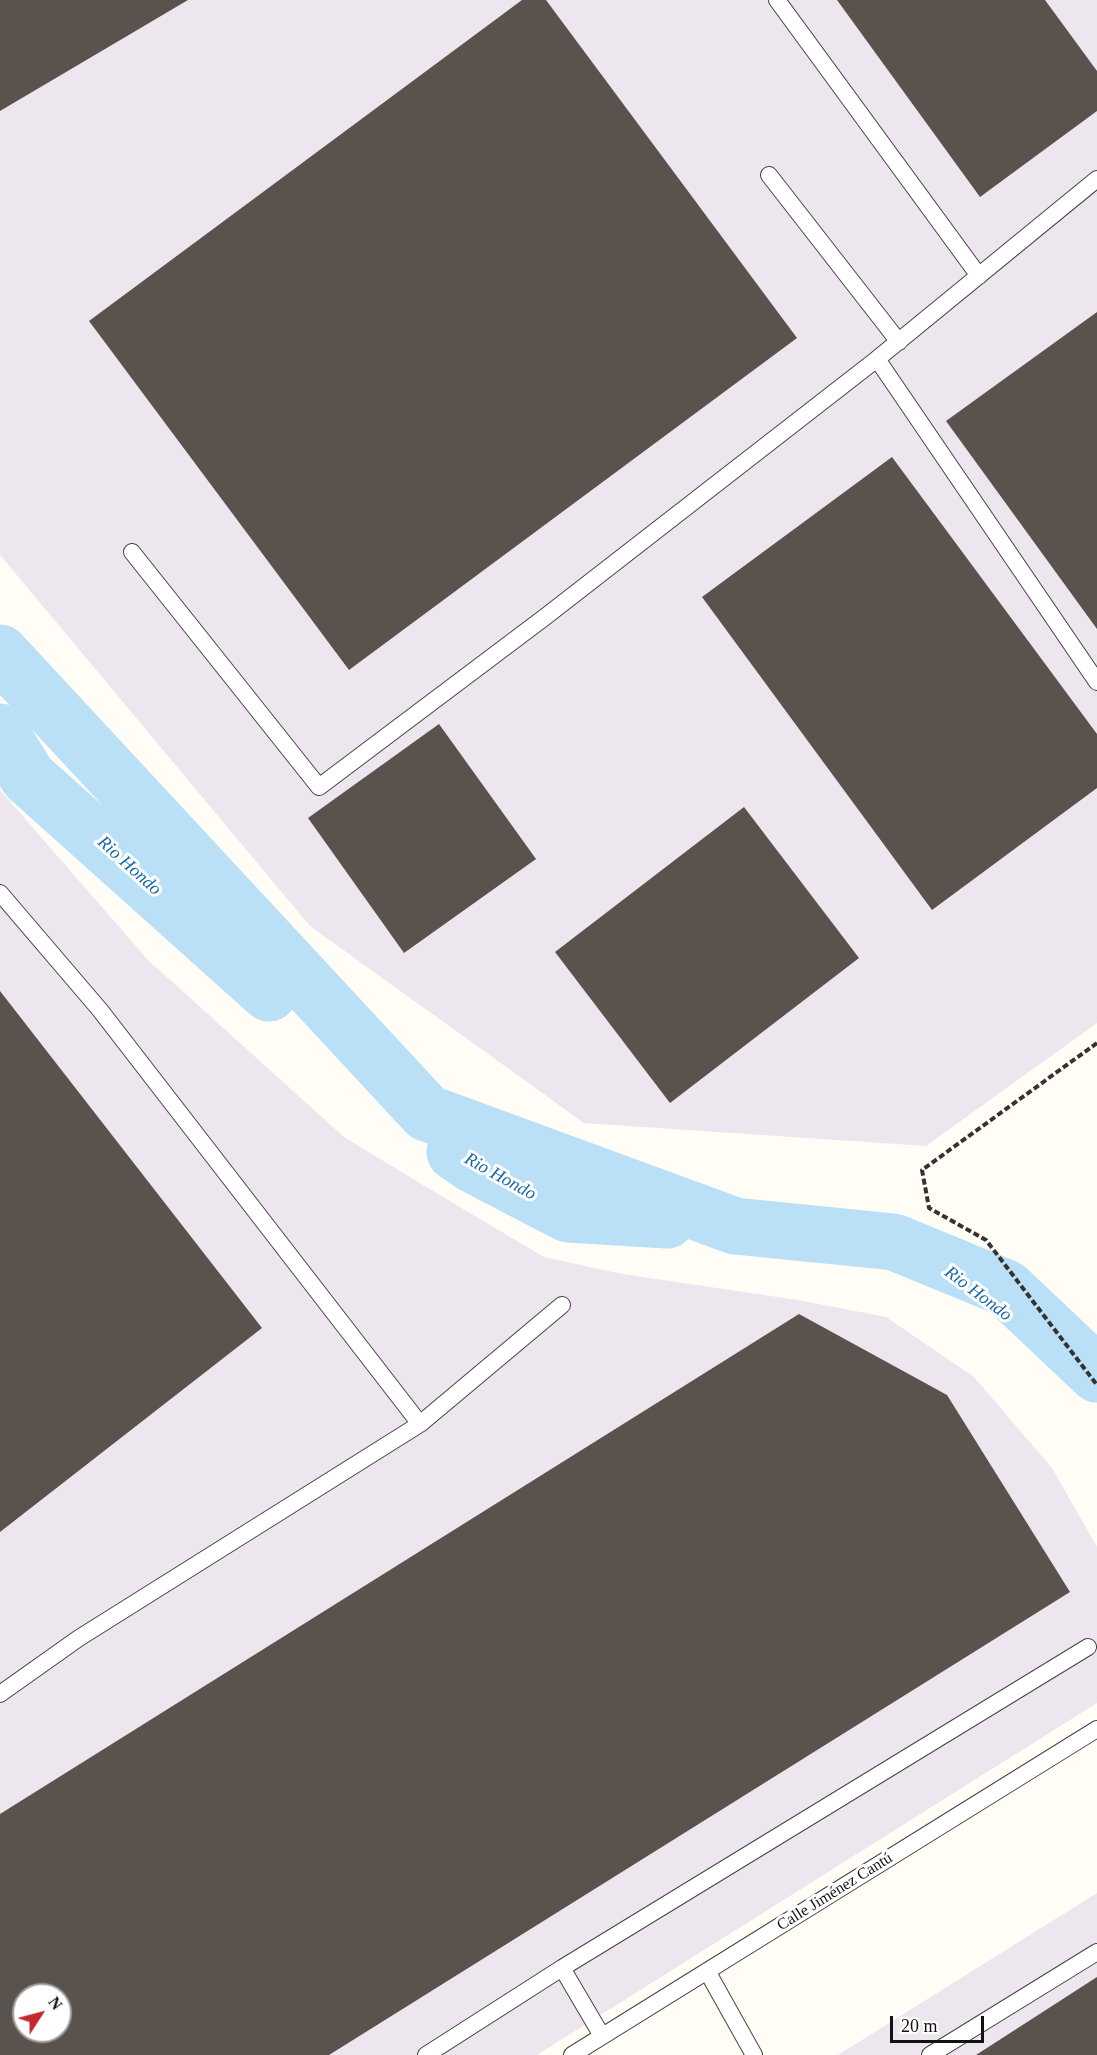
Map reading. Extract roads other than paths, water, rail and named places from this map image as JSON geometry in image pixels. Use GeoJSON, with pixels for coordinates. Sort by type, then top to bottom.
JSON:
{"type":"FeatureCollection","features":[{"type":"Feature","properties":{"kind":"lane"},"geometry":{"type":"LineString","coordinates":[[777,0],[979,276]]}},
{"type":"Feature","properties":{"kind":"lane"},"geometry":{"type":"LineString","coordinates":[[769,176],[899,342]]}},
{"type":"Feature","properties":{"kind":"lane"},"geometry":{"type":"LineString","coordinates":[[132,552],[319,787],[545,617],[899,342],[1097,179]]}},
{"type":"Feature","properties":{"kind":"lane"},"geometry":{"type":"LineString","coordinates":[[877,359],[1097,682]]}},
{"type":"Feature","properties":{"kind":"lane"},"geometry":{"type":"LineString","coordinates":[[0,893],[100,1010],[420,1424]]}},
{"type":"Feature","properties":{"kind":"lane"},"geometry":{"type":"LineString","coordinates":[[0,1694],[80,1638],[420,1424],[562,1305]]}},
{"type":"Feature","properties":{"kind":"lane"},"geometry":{"type":"LineString","coordinates":[[426,2055],[562,1968],[1088,1647]]}},
{"type":"Feature","properties":{"kind":"lane","name":"Calle Jiménez Cantú"},"geometry":{"type":"LineString","coordinates":[[572,2055],[1097,1729]]}},
{"type":"Feature","properties":{"kind":"lane"},"geometry":{"type":"LineString","coordinates":[[930,2055],[1097,1952]]}},
{"type":"Feature","properties":{"kind":"lane"},"geometry":{"type":"LineString","coordinates":[[562,1968],[602,2036]]}},
{"type":"Feature","properties":{"kind":"lane"},"geometry":{"type":"LineString","coordinates":[[707,1971],[754,2055]]}},
{"type":"Feature","properties":{"kind":"waterway"},"geometry":{"type":"LineString","coordinates":[[0,653],[427,1113],[735,1226],[894,1242],[1006,1288],[1097,1374]]}},
{"type":"Feature","properties":{"kind":"waterway","name":"Rio Hondo"},"geometry":{"type":"LineString","coordinates":[[0,732],[28,777],[269,993]]}},
{"type":"Feature","properties":{"kind":"waterway","name":"Rio Hondo"},"geometry":{"type":"LineString","coordinates":[[455,1152],[472,1164],[568,1214],[667,1220]]}}]}
